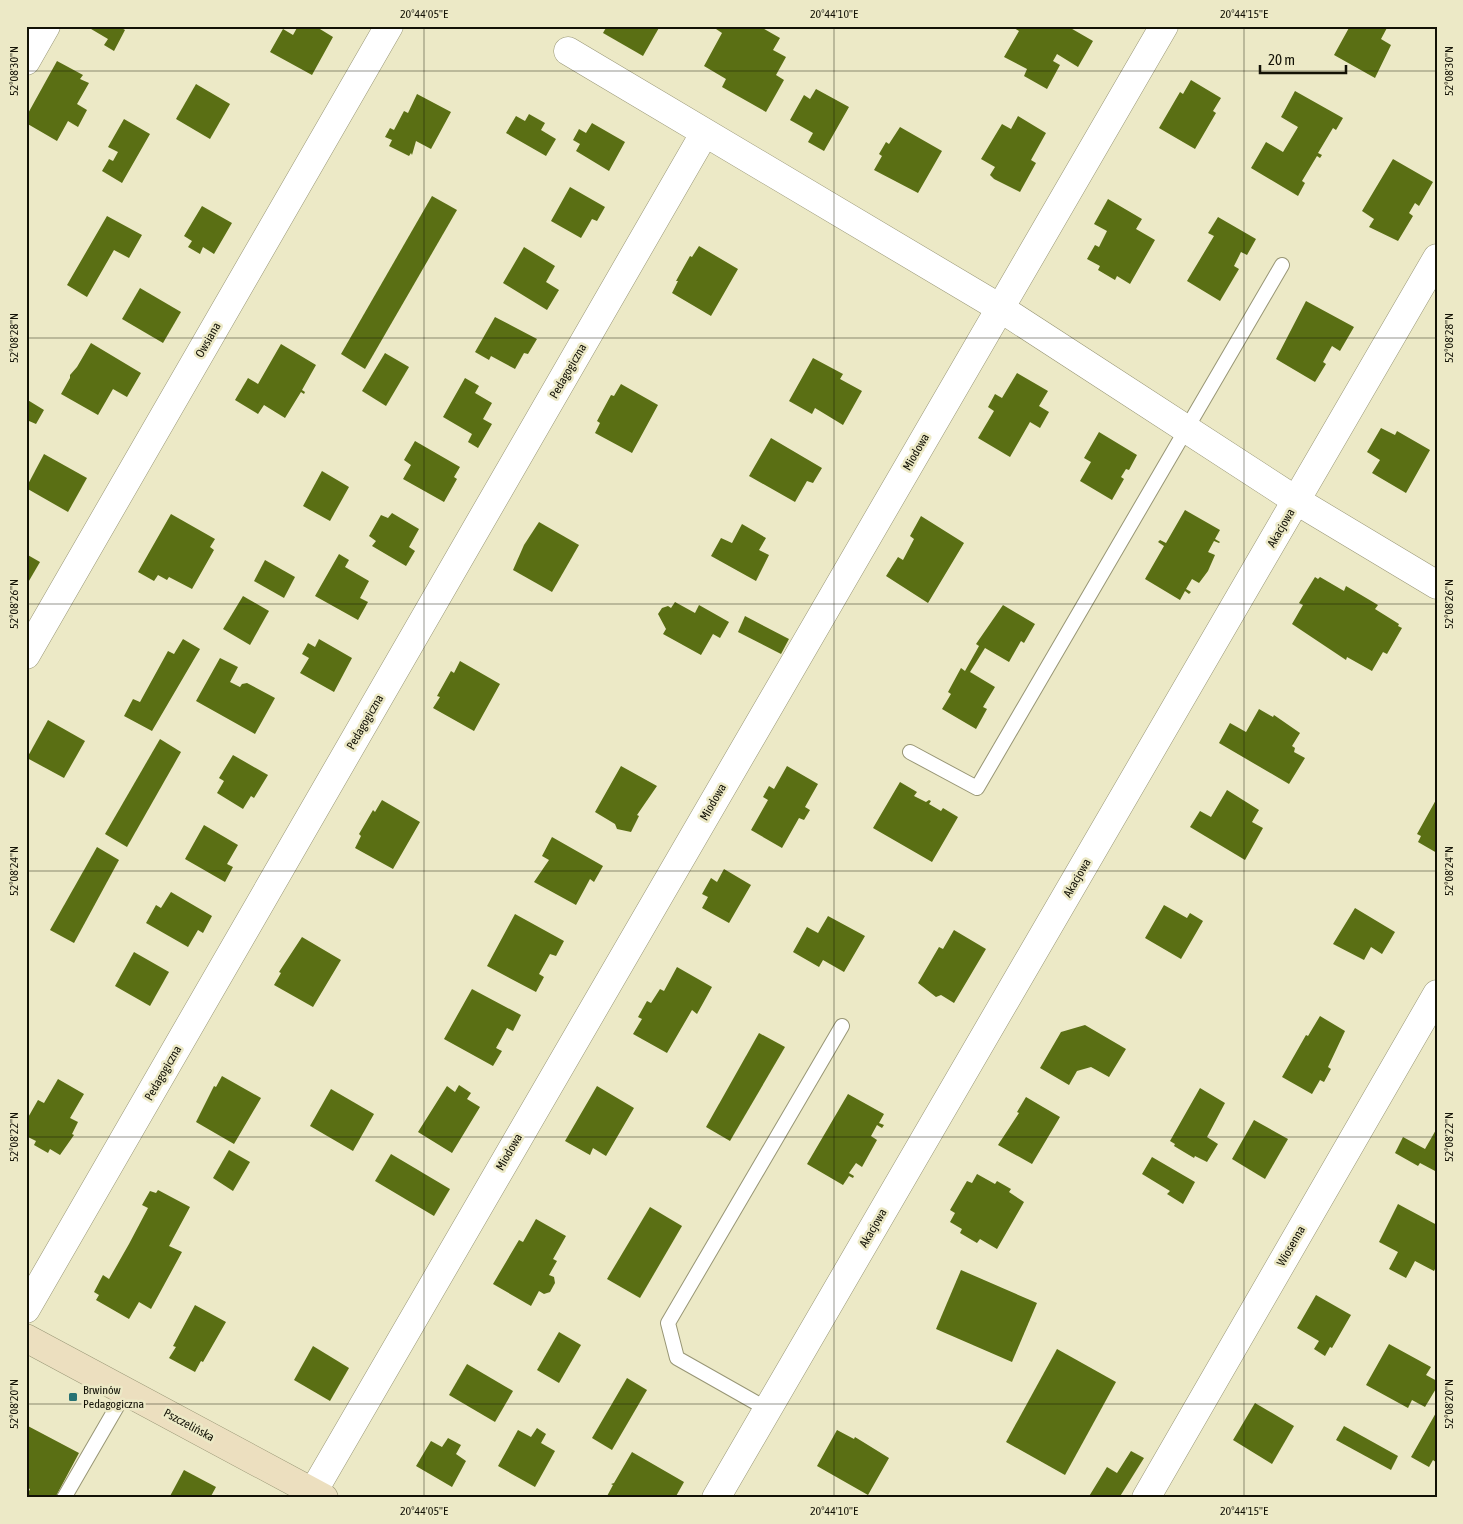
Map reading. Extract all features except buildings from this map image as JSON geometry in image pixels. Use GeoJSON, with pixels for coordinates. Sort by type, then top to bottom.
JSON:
{"type":"FeatureCollection","features":[{"type":"Feature","properties":{"kind":"main road","name":"Pszczelińska"},"geometry":{"type":"LineString","coordinates":[[26,1338],[319,1495]]}},
{"type":"Feature","properties":{"kind":"street"},"geometry":{"type":"LineString","coordinates":[[26,61],[46,26]]}},
{"type":"Feature","properties":{"kind":"street","name":"Owsiana"},"geometry":{"type":"LineString","coordinates":[[26,655],[389,26]]}},
{"type":"Feature","properties":{"kind":"street","name":"Miodowa"},"geometry":{"type":"LineString","coordinates":[[319,1495],[1000,308],[1164,26]]}},
{"type":"Feature","properties":{"kind":"street"},"geometry":{"type":"LineString","coordinates":[[568,51],[704,134],[1000,308],[1297,501],[1437,585]]}},
{"type":"Feature","properties":{"kind":"street","name":"Pedagogiczna"},"geometry":{"type":"LineString","coordinates":[[26,1309],[704,134]]}},
{"type":"Feature","properties":{"kind":"street","name":"Akacjowa"},"geometry":{"type":"LineString","coordinates":[[716,1498],[1437,258]]}},
{"type":"Feature","properties":{"kind":"street","name":"Wiosenna"},"geometry":{"type":"LineString","coordinates":[[1146,1498],[1437,994]]}},
{"type":"Feature","properties":{"kind":"lane"},"geometry":{"type":"LineString","coordinates":[[910,752],[978,788],[1282,265]]}},
{"type":"Feature","properties":{"kind":"lane"},"geometry":{"type":"LineString","coordinates":[[767,1409],[677,1358],[668,1324],[842,1026]]}},
{"type":"Feature","properties":{"kind":"lane"},"geometry":{"type":"LineString","coordinates":[[64,1498],[126,1391]]}},
{"type":"Feature","properties":{"kind":"place","name":"Brwinów Pedagogiczna"},"geometry":{"type":"Point","coordinates":[73,1397]}}]}
